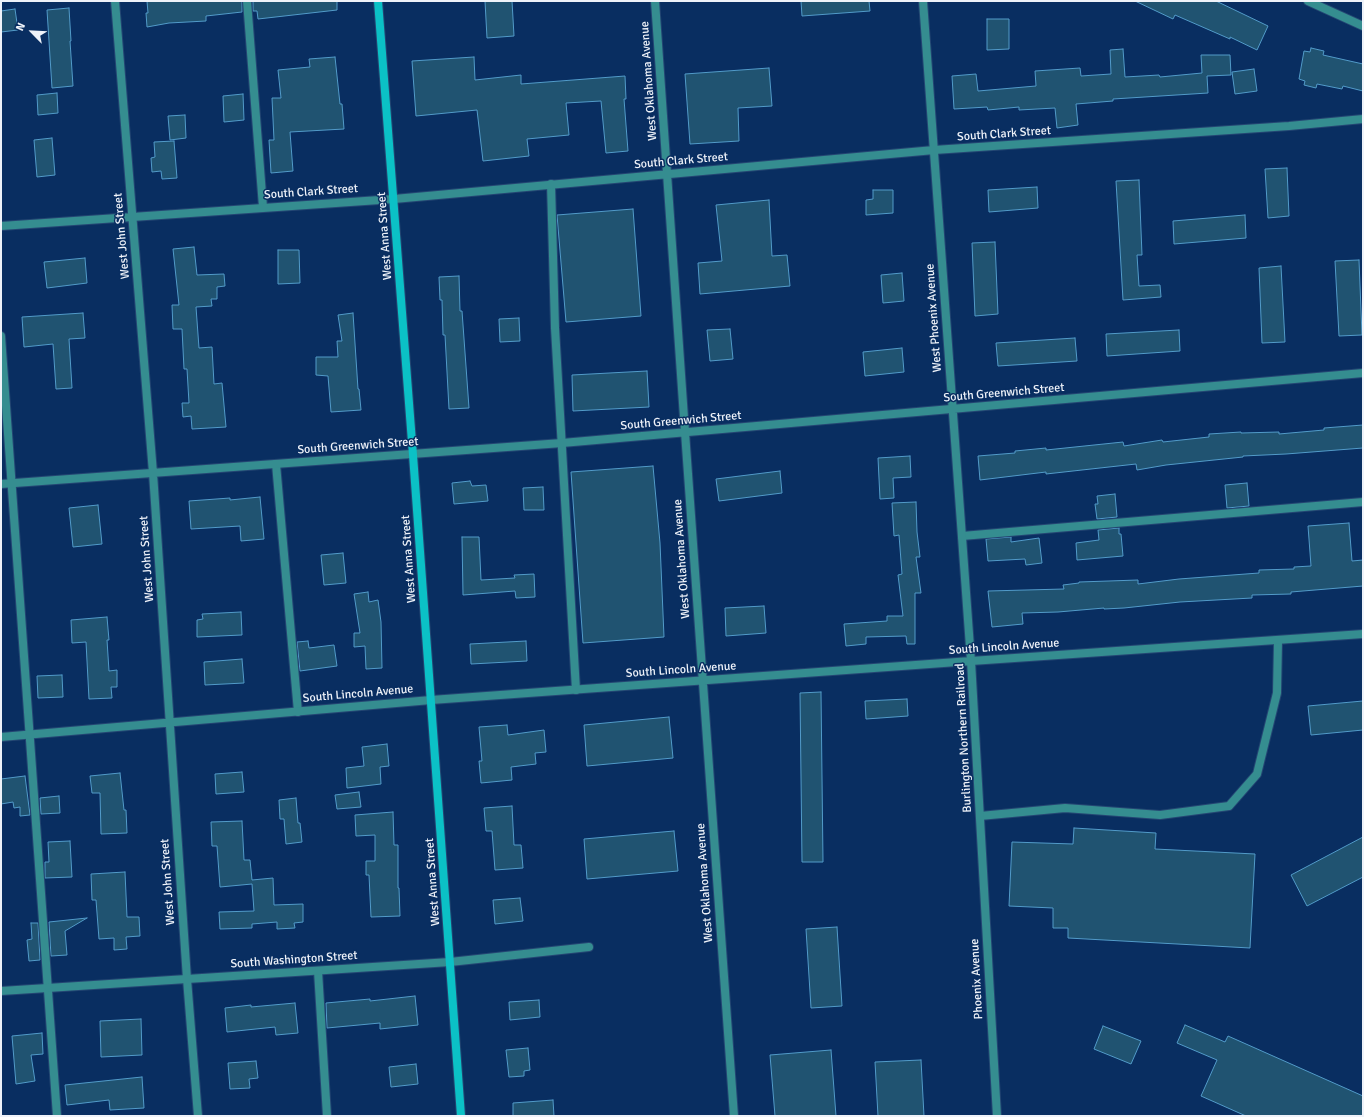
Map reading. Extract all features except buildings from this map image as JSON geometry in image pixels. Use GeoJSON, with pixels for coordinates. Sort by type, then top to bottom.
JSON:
{"type":"FeatureCollection","features":[{"type":"Feature","properties":{"kind":"main road","name":"West Anna Street"},"geometry":{"type":"LineString","coordinates":[[378,1],[394,198],[461,1116]]}},
{"type":"Feature","properties":{"kind":"street","name":"West John Street"},"geometry":{"type":"LineString","coordinates":[[115,1],[153,473],[169,722],[198,1116]]}},
{"type":"Feature","properties":{"kind":"street"},"geometry":{"type":"LineString","coordinates":[[247,1],[263,208]]}},
{"type":"Feature","properties":{"kind":"street","name":"West Oklahoma Avenue"},"geometry":{"type":"LineString","coordinates":[[655,1],[734,1116]]}},
{"type":"Feature","properties":{"kind":"street","name":"West Phoenix Avenue"},"geometry":{"type":"LineString","coordinates":[[923,1],[969,634]]}},
{"type":"Feature","properties":{"kind":"street"},"geometry":{"type":"LineString","coordinates":[[1308,1],[1363,26]]}},
{"type":"Feature","properties":{"kind":"street","name":"South Clark Street"},"geometry":{"type":"LineString","coordinates":[[1,226],[394,198],[934,150],[1289,126],[1363,119]]}},
{"type":"Feature","properties":{"kind":"street"},"geometry":{"type":"LineString","coordinates":[[551,184],[555,328],[576,690]]}},
{"type":"Feature","properties":{"kind":"street"},"geometry":{"type":"LineString","coordinates":[[1,336],[57,1116]]}},
{"type":"Feature","properties":{"kind":"street","name":"South Greenwich Street"},"geometry":{"type":"LineString","coordinates":[[1,484],[562,443],[1363,374]]}},
{"type":"Feature","properties":{"kind":"street"},"geometry":{"type":"LineString","coordinates":[[276,464],[298,712]]}},
{"type":"Feature","properties":{"kind":"street"},"geometry":{"type":"LineString","coordinates":[[962,536],[1363,502]]}},
{"type":"Feature","properties":{"kind":"street","name":"Burlington Northern Railroad"},"geometry":{"type":"LineString","coordinates":[[969,634],[982,841]]}},
{"type":"Feature","properties":{"kind":"street","name":"South Lincoln Avenue"},"geometry":{"type":"LineString","coordinates":[[1,737],[431,700],[971,660],[1278,641],[1363,634]]}},
{"type":"Feature","properties":{"kind":"street"},"geometry":{"type":"LineString","coordinates":[[980,816],[1065,808],[1160,815],[1229,806],[1257,774],[1277,693],[1278,641]]}},
{"type":"Feature","properties":{"kind":"street","name":"Phoenix Avenue"},"geometry":{"type":"LineString","coordinates":[[982,841],[997,1116]]}},
{"type":"Feature","properties":{"kind":"street","name":"South Washington Street"},"geometry":{"type":"LineString","coordinates":[[1,991],[450,962],[589,947]]}},
{"type":"Feature","properties":{"kind":"street"},"geometry":{"type":"LineString","coordinates":[[318,971],[327,1116]]}}]}
